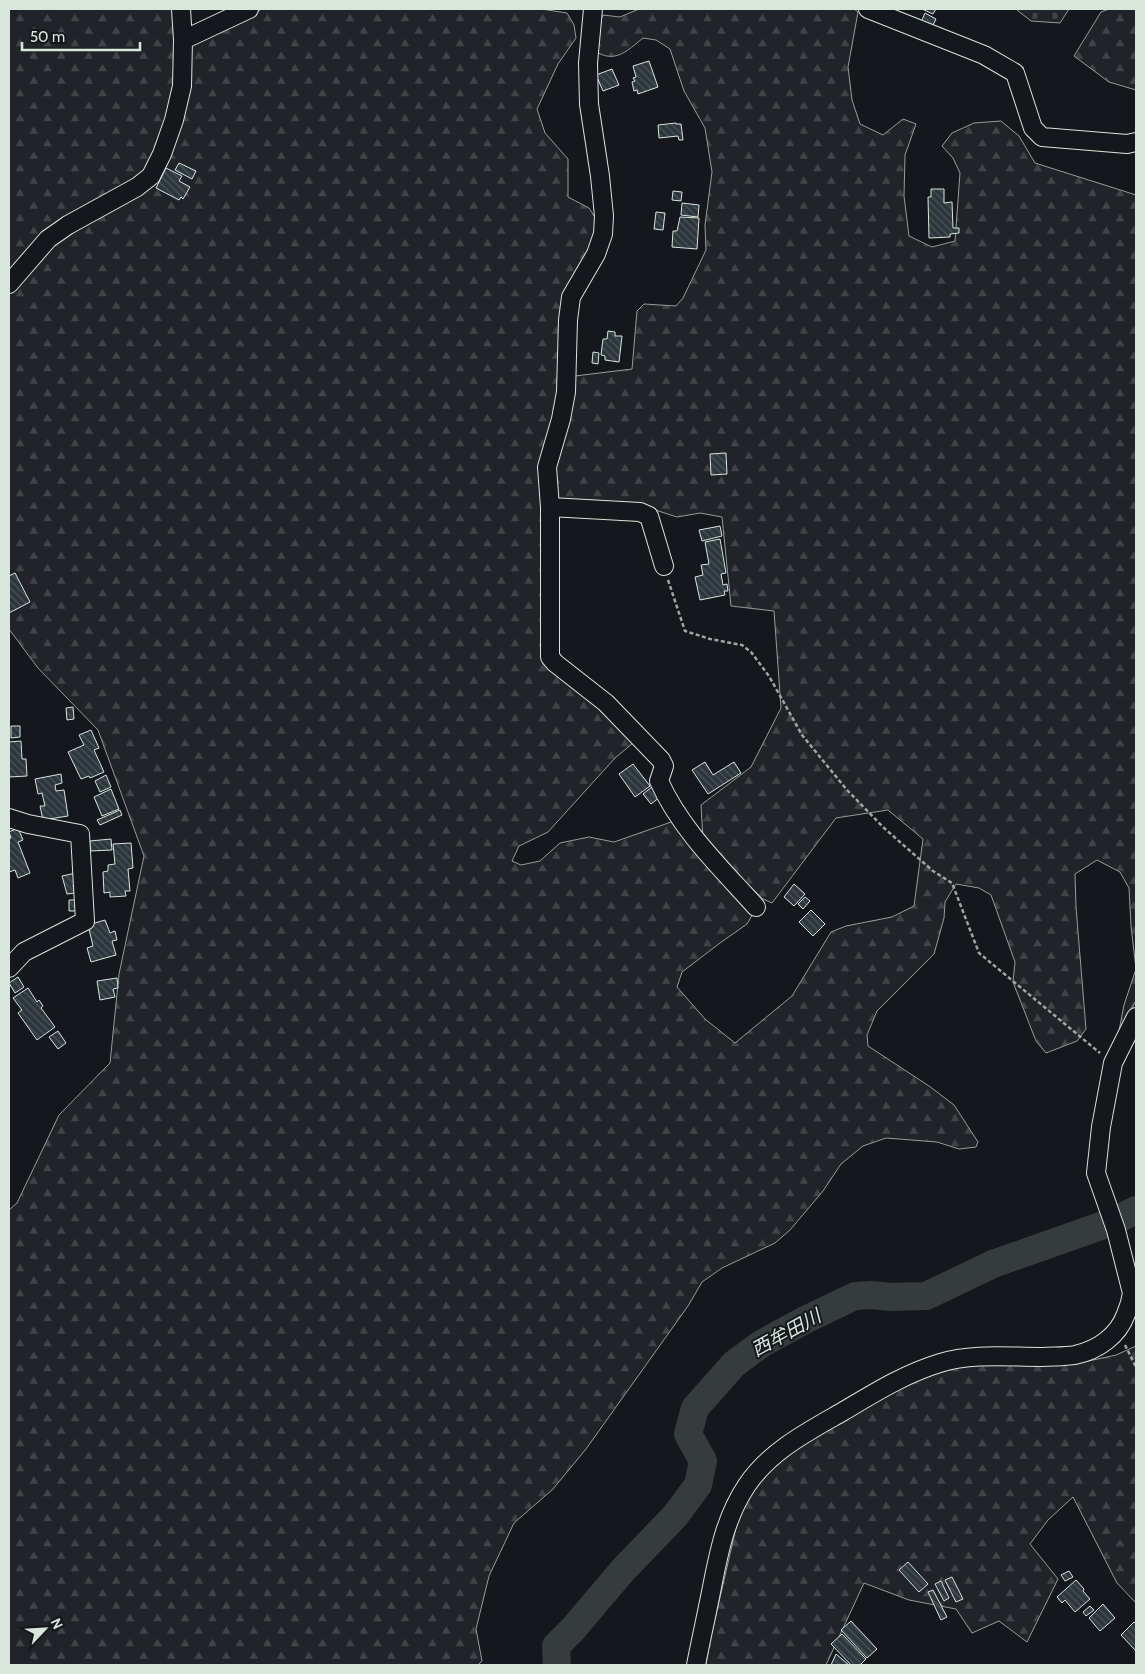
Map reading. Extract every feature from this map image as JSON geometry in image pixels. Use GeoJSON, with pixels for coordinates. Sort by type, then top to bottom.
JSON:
{"type":"FeatureCollection","features":[{"type":"Feature","properties":{"kind":"street"},"geometry":{"type":"LineString","coordinates":[[9,284],[48,239],[68,225],[137,187],[152,176],[174,120],[182,86],[183,40],[181,9]]}},
{"type":"Feature","properties":{"kind":"street"},"geometry":{"type":"LineString","coordinates":[[183,40],[249,9]]}},
{"type":"Feature","properties":{"kind":"street"},"geometry":{"type":"LineString","coordinates":[[593,9],[588,63],[589,104],[600,176],[604,216],[603,234],[596,254],[572,297],[568,320],[566,392],[561,419],[547,467],[550,507],[550,657],[606,703],[661,760],[664,766],[659,781],[671,805],[702,848],[756,907]]}},
{"type":"Feature","properties":{"kind":"street"},"geometry":{"type":"LineString","coordinates":[[868,9],[984,55],[1014,73],[1033,128],[1042,137],[1127,144],[1136,142]]}},
{"type":"Feature","properties":{"kind":"street"},"geometry":{"type":"LineString","coordinates":[[550,507],[640,512],[649,516],[664,566]]}},
{"type":"Feature","properties":{"kind":"street"},"geometry":{"type":"LineString","coordinates":[[9,818],[28,824],[80,834],[85,921],[24,952],[9,968]]}},
{"type":"Feature","properties":{"kind":"street"},"geometry":{"type":"LineString","coordinates":[[696,1665],[719,1549],[730,1514],[747,1484],[767,1460],[794,1440],[884,1387],[920,1370],[971,1357],[1075,1355],[1095,1348],[1118,1330],[1132,1299],[1132,1293],[1116,1230],[1096,1173],[1101,1127],[1113,1063],[1136,1017]]}},
{"type":"Feature","properties":{"kind":"path"},"geometry":{"type":"LineString","coordinates":[[664,566],[686,631],[710,639],[742,645],[751,652],[769,676],[802,735],[847,790],[884,828],[933,871],[952,883],[979,953],[1113,1063]]}},
{"type":"Feature","properties":{"kind":"path"},"geometry":{"type":"LineString","coordinates":[[1118,1330],[1136,1367]]}},
{"type":"Feature","properties":{"kind":"green space"},"geometry":{"type":"Polygon","coordinates":[[[9,9],[173,9],[174,31],[179,48],[262,9],[541,9],[567,13],[574,25],[576,38],[558,64],[537,109],[545,133],[568,159],[568,197],[589,208],[596,219],[599,234],[565,300],[561,390],[542,463],[541,476],[546,518],[546,577],[542,646],[546,660],[630,730],[633,743],[615,758],[548,832],[519,846],[512,861],[521,865],[540,861],[560,843],[589,837],[614,842],[674,821],[754,912],[747,924],[682,972],[677,987],[705,1019],[735,1043],[792,996],[831,932],[846,926],[892,917],[914,906],[923,839],[888,810],[836,818],[772,903],[763,899],[703,840],[701,805],[751,767],[781,708],[774,611],[731,606],[722,517],[700,513],[677,517],[646,507],[559,504],[554,500],[553,467],[575,376],[632,369],[637,311],[644,304],[676,306],[683,298],[706,250],[705,225],[712,172],[705,128],[684,91],[670,49],[656,40],[643,38],[620,54],[615,56],[602,55],[595,51],[601,19],[603,15],[620,17],[639,9],[854,9],[858,12],[848,67],[852,100],[860,124],[883,135],[903,119],[916,124],[905,155],[904,196],[909,236],[932,247],[955,241],[960,173],[953,158],[942,146],[952,133],[974,123],[1001,121],[1019,136],[1035,163],[1136,195],[1136,969],[1129,888],[1120,872],[1097,860],[1075,874],[1086,1029],[1077,1041],[1046,1053],[1036,1041],[1013,982],[1015,962],[991,895],[979,888],[956,884],[945,902],[944,918],[934,954],[877,1011],[867,1035],[868,1046],[929,1086],[954,1105],[978,1142],[976,1147],[959,1149],[937,1142],[886,1138],[863,1146],[841,1164],[823,1191],[790,1230],[775,1243],[722,1268],[702,1282],[688,1306],[586,1449],[553,1489],[514,1523],[489,1576],[476,1629],[482,1661],[478,1665],[9,1665],[9,1210],[17,1203],[59,1115],[110,1063],[119,974],[144,856],[98,730],[38,668],[9,629],[9,9]]]}},
{"type":"Feature","properties":{"kind":"green space"},"geometry":{"type":"Polygon","coordinates":[[[1069,9],[1060,23],[1031,21],[1017,10],[1069,9]]]}},
{"type":"Feature","properties":{"kind":"green space"},"geometry":{"type":"Polygon","coordinates":[[[1109,9],[1136,9],[1136,90],[1109,82],[1074,56],[1101,12],[1109,9]]]}},
{"type":"Feature","properties":{"kind":"green space"},"geometry":{"type":"Polygon","coordinates":[[[1136,969],[1136,1001],[1119,1031],[1124,1005],[1136,969]]]}},
{"type":"Feature","properties":{"kind":"green space"},"geometry":{"type":"Polygon","coordinates":[[[1136,1346],[1136,1603],[1117,1583],[1073,1497],[1048,1520],[1030,1544],[1058,1579],[1027,1642],[999,1621],[972,1633],[956,1609],[909,1600],[864,1583],[826,1665],[706,1665],[739,1515],[746,1498],[768,1471],[791,1451],[913,1380],[947,1369],[989,1363],[1075,1364],[1116,1355],[1136,1346]]]}},
{"type":"Feature","properties":{"kind":"building"},"geometry":{"type":"Polygon","coordinates":[[[922,9],[936,9],[933,14],[922,9]]]}},
{"type":"Feature","properties":{"kind":"building"},"geometry":{"type":"Polygon","coordinates":[[[925,13],[936,19],[932,27],[921,22],[925,13]]]}},
{"type":"Feature","properties":{"kind":"building"},"geometry":{"type":"Polygon","coordinates":[[[649,61],[658,87],[638,94],[637,90],[634,91],[632,82],[635,81],[633,78],[636,77],[633,66],[649,61]]]}},
{"type":"Feature","properties":{"kind":"building"},"geometry":{"type":"Polygon","coordinates":[[[612,69],[619,85],[603,91],[596,75],[612,69]]]}},
{"type":"Feature","properties":{"kind":"building"},"geometry":{"type":"Polygon","coordinates":[[[681,124],[683,140],[679,140],[678,136],[659,138],[658,125],[681,124]]]}},
{"type":"Feature","properties":{"kind":"building"},"geometry":{"type":"Polygon","coordinates":[[[179,163],[196,171],[192,179],[175,170],[179,163]]]}},
{"type":"Feature","properties":{"kind":"building"},"geometry":{"type":"Polygon","coordinates":[[[166,168],[182,176],[179,181],[190,187],[183,199],[181,197],[179,200],[156,188],[166,168]]]}},
{"type":"Feature","properties":{"kind":"building"},"geometry":{"type":"Polygon","coordinates":[[[931,189],[944,189],[944,203],[952,202],[953,228],[959,228],[959,233],[950,234],[950,237],[929,238],[928,197],[931,197],[931,189]]]}},
{"type":"Feature","properties":{"kind":"building"},"geometry":{"type":"Polygon","coordinates":[[[673,191],[682,192],[681,201],[672,200],[673,191]]]}},
{"type":"Feature","properties":{"kind":"building"},"geometry":{"type":"Polygon","coordinates":[[[682,203],[699,205],[698,217],[681,215],[682,203]]]}},
{"type":"Feature","properties":{"kind":"building"},"geometry":{"type":"Polygon","coordinates":[[[656,212],[665,213],[663,230],[654,229],[656,212]]]}},
{"type":"Feature","properties":{"kind":"building"},"geometry":{"type":"Polygon","coordinates":[[[680,217],[699,218],[697,249],[672,247],[673,231],[677,231],[680,217]]]}},
{"type":"Feature","properties":{"kind":"building"},"geometry":{"type":"Polygon","coordinates":[[[608,331],[615,332],[615,336],[622,336],[619,362],[605,360],[605,356],[601,355],[603,339],[607,339],[608,331]]]}},
{"type":"Feature","properties":{"kind":"building"},"geometry":{"type":"Polygon","coordinates":[[[593,352],[599,353],[598,364],[592,363],[593,352]]]}},
{"type":"Feature","properties":{"kind":"building"},"geometry":{"type":"Polygon","coordinates":[[[726,453],[727,474],[711,475],[710,454],[726,453]]]}},
{"type":"Feature","properties":{"kind":"building"},"geometry":{"type":"Polygon","coordinates":[[[720,526],[722,536],[702,541],[699,530],[720,526]]]}},
{"type":"Feature","properties":{"kind":"building"},"geometry":{"type":"Polygon","coordinates":[[[720,539],[726,573],[721,574],[723,585],[727,584],[728,591],[724,591],[725,595],[700,600],[695,577],[703,575],[701,565],[709,564],[705,542],[720,539]]]}},
{"type":"Feature","properties":{"kind":"building"},"geometry":{"type":"Polygon","coordinates":[[[15,573],[30,602],[9,613],[9,576],[15,573]]]}},
{"type":"Feature","properties":{"kind":"building"},"geometry":{"type":"Polygon","coordinates":[[[73,707],[74,719],[67,720],[66,708],[73,707]]]}},
{"type":"Feature","properties":{"kind":"building"},"geometry":{"type":"Polygon","coordinates":[[[11,726],[20,726],[20,737],[11,738],[11,726]]]}},
{"type":"Feature","properties":{"kind":"building"},"geometry":{"type":"Polygon","coordinates":[[[91,730],[99,748],[94,750],[104,772],[90,778],[89,776],[81,779],[68,752],[84,745],[79,735],[91,730]]]}},
{"type":"Feature","properties":{"kind":"building"},"geometry":{"type":"Polygon","coordinates":[[[21,741],[22,759],[26,759],[27,776],[9,777],[9,742],[21,741]]]}},
{"type":"Feature","properties":{"kind":"building"},"geometry":{"type":"Polygon","coordinates":[[[705,762],[713,775],[734,762],[741,773],[708,794],[692,770],[705,762]]]}},
{"type":"Feature","properties":{"kind":"building"},"geometry":{"type":"Polygon","coordinates":[[[633,764],[650,786],[635,797],[619,774],[633,764]]]}},
{"type":"Feature","properties":{"kind":"building"},"geometry":{"type":"Polygon","coordinates":[[[61,774],[62,783],[55,785],[56,791],[64,790],[68,816],[43,820],[40,806],[45,806],[42,793],[38,794],[35,779],[61,774]]]}},
{"type":"Feature","properties":{"kind":"building"},"geometry":{"type":"Polygon","coordinates":[[[106,775],[111,787],[100,792],[95,781],[106,775]]]}},
{"type":"Feature","properties":{"kind":"building"},"geometry":{"type":"Polygon","coordinates":[[[652,787],[660,797],[651,804],[643,794],[652,787]]]}},
{"type":"Feature","properties":{"kind":"building"},"geometry":{"type":"Polygon","coordinates":[[[111,789],[119,809],[102,816],[94,797],[111,789]]]}},
{"type":"Feature","properties":{"kind":"building"},"geometry":{"type":"Polygon","coordinates":[[[120,810],[122,815],[100,825],[97,820],[120,810]]]}},
{"type":"Feature","properties":{"kind":"building"},"geometry":{"type":"Polygon","coordinates":[[[18,828],[23,840],[18,842],[30,873],[18,878],[15,870],[9,872],[9,839],[11,838],[9,832],[18,828]]]}},
{"type":"Feature","properties":{"kind":"building"},"geometry":{"type":"Polygon","coordinates":[[[111,839],[112,850],[90,851],[90,841],[111,839]]]}},
{"type":"Feature","properties":{"kind":"building"},"geometry":{"type":"Polygon","coordinates":[[[131,843],[133,868],[128,869],[130,891],[125,891],[126,896],[110,897],[110,892],[104,893],[103,872],[108,871],[108,865],[115,864],[113,844],[131,843]]]}},
{"type":"Feature","properties":{"kind":"building"},"geometry":{"type":"Polygon","coordinates":[[[76,873],[78,884],[73,885],[75,893],[67,894],[62,876],[76,873]]]}},
{"type":"Feature","properties":{"kind":"building"},"geometry":{"type":"Polygon","coordinates":[[[794,884],[805,894],[794,906],[784,897],[794,884]]]}},
{"type":"Feature","properties":{"kind":"building"},"geometry":{"type":"Polygon","coordinates":[[[805,897],[810,901],[803,909],[798,904],[805,897]]]}},
{"type":"Feature","properties":{"kind":"building"},"geometry":{"type":"Polygon","coordinates":[[[69,900],[80,900],[80,911],[69,911],[69,900]]]}},
{"type":"Feature","properties":{"kind":"building"},"geometry":{"type":"Polygon","coordinates":[[[811,910],[825,924],[813,936],[799,922],[811,910]]]}},
{"type":"Feature","properties":{"kind":"building"},"geometry":{"type":"Polygon","coordinates":[[[105,920],[110,933],[115,931],[117,940],[112,941],[116,955],[91,962],[87,948],[93,946],[88,925],[105,920]]]}},
{"type":"Feature","properties":{"kind":"building"},"geometry":{"type":"Polygon","coordinates":[[[18,977],[24,987],[15,993],[9,983],[18,977]]]}},
{"type":"Feature","properties":{"kind":"building"},"geometry":{"type":"Polygon","coordinates":[[[117,978],[118,988],[113,989],[115,997],[100,1000],[97,981],[117,978]]]}},
{"type":"Feature","properties":{"kind":"building"},"geometry":{"type":"Polygon","coordinates":[[[28,988],[37,1002],[39,1000],[43,1006],[41,1008],[55,1027],[37,1040],[18,1013],[22,1010],[13,998],[28,988]]]}},
{"type":"Feature","properties":{"kind":"building"},"geometry":{"type":"Polygon","coordinates":[[[58,1031],[66,1043],[58,1049],[49,1037],[58,1031]]]}},
{"type":"Feature","properties":{"kind":"building"},"geometry":{"type":"Polygon","coordinates":[[[908,1562],[928,1584],[919,1592],[899,1570],[908,1562]]]}},
{"type":"Feature","properties":{"kind":"building"},"geometry":{"type":"Polygon","coordinates":[[[1069,1571],[1073,1577],[1065,1581],[1061,1575],[1069,1571]]]}},
{"type":"Feature","properties":{"kind":"building"},"geometry":{"type":"Polygon","coordinates":[[[952,1577],[963,1599],[956,1602],[945,1580],[952,1577]]]}},
{"type":"Feature","properties":{"kind":"building"},"geometry":{"type":"Polygon","coordinates":[[[1076,1580],[1090,1599],[1075,1612],[1065,1600],[1062,1603],[1057,1597],[1076,1580]]]}},
{"type":"Feature","properties":{"kind":"building"},"geometry":{"type":"Polygon","coordinates":[[[941,1581],[949,1598],[944,1601],[935,1584],[941,1581]]]}},
{"type":"Feature","properties":{"kind":"building"},"geometry":{"type":"Polygon","coordinates":[[[933,1590],[947,1617],[941,1620],[928,1592],[933,1590]]]}},
{"type":"Feature","properties":{"kind":"building"},"geometry":{"type":"Polygon","coordinates":[[[1103,1604],[1115,1618],[1100,1631],[1089,1618],[1103,1604]]]}},
{"type":"Feature","properties":{"kind":"building"},"geometry":{"type":"Polygon","coordinates":[[[1090,1606],[1094,1610],[1086,1616],[1083,1612],[1090,1606]]]}},
{"type":"Feature","properties":{"kind":"building"},"geometry":{"type":"Polygon","coordinates":[[[851,1621],[877,1649],[867,1658],[841,1630],[851,1621]]]}},
{"type":"Feature","properties":{"kind":"building"},"geometry":{"type":"Polygon","coordinates":[[[1134,1622],[1136,1624],[1136,1651],[1121,1635],[1134,1622]]]}},
{"type":"Feature","properties":{"kind":"building"},"geometry":{"type":"Polygon","coordinates":[[[842,1634],[866,1659],[860,1665],[851,1665],[831,1644],[842,1634]]]}},
{"type":"Feature","properties":{"kind":"building"},"geometry":{"type":"Polygon","coordinates":[[[836,1654],[849,1665],[831,1665],[836,1654]]]}},
{"type":"Feature","properties":{"kind":"waterway","name":"西牟田川"},"geometry":{"type":"LineString","coordinates":[[557,1665],[556,1646],[573,1629],[623,1570],[675,1516],[698,1485],[703,1461],[688,1434],[695,1408],[734,1364],[761,1344],[855,1296],[926,1296],[993,1264],[1112,1222],[1136,1210]]}}]}
